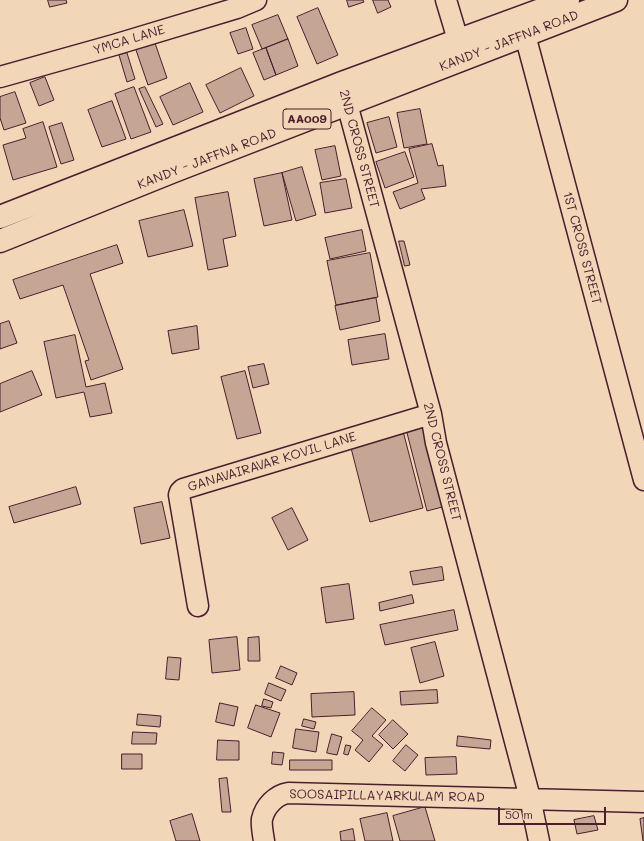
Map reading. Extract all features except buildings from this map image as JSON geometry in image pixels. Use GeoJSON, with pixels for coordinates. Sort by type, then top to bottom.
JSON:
{"type":"FeatureCollection","features":[{"type":"Feature","properties":{"kind":"highway","name":"KANDY - JAFFNA ROAD"},"geometry":{"type":"LineString","coordinates":[[0,240],[347,104],[448,51],[527,16],[568,0]]}},
{"type":"Feature","properties":{"kind":"highway","name":"KANDY - JAFFNA ROAD"},"geometry":{"type":"LineString","coordinates":[[527,16],[616,0]]}},
{"type":"Feature","properties":{"kind":"highway","name":"KANDY - JAFFNA ROAD"},"geometry":{"type":"LineString","coordinates":[[0,217],[342,83],[448,51]]}},
{"type":"Feature","properties":{"kind":"street","name":"YMCA LANE"},"geometry":{"type":"LineString","coordinates":[[0,77],[122,43],[237,8],[256,0]]}},
{"type":"Feature","properties":{"kind":"street"},"geometry":{"type":"LineString","coordinates":[[446,0],[448,51]]}},
{"type":"Feature","properties":{"kind":"street","name":"1ST CROSS STREET"},"geometry":{"type":"LineString","coordinates":[[527,16],[644,480]]}},
{"type":"Feature","properties":{"kind":"street","name":"2ND CROSS STREET"},"geometry":{"type":"LineString","coordinates":[[342,83],[431,414],[436,443],[540,841]]}},
{"type":"Feature","properties":{"kind":"street","name":"GANAVAIRAVAR KOVIL LANE"},"geometry":{"type":"LineString","coordinates":[[198,606],[179,495],[180,492],[431,414]]}},
{"type":"Feature","properties":{"kind":"street","name":"SOOSAIPILLAYARKULAM ROAD"},"geometry":{"type":"LineString","coordinates":[[264,841],[262,820],[265,811],[280,794],[288,793],[644,802]]}}]}
